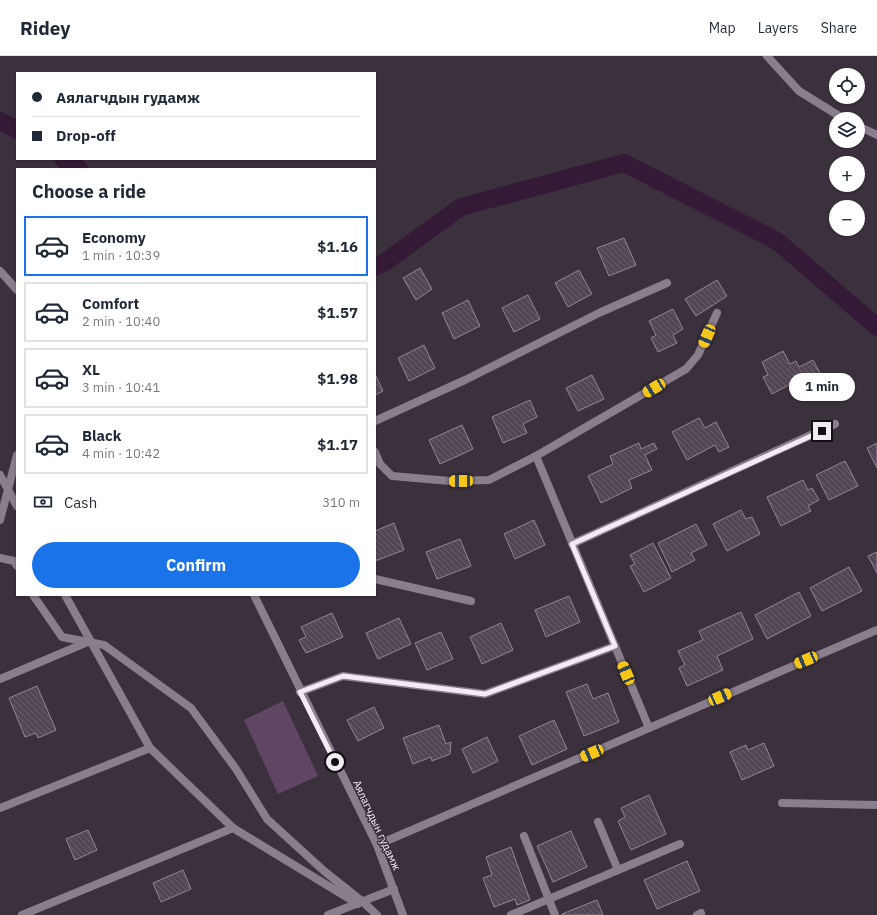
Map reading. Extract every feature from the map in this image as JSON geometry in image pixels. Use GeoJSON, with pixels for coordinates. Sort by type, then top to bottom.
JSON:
{"type":"FeatureCollection","features":[{"type":"Feature","properties":{"kind":"street"},"geometry":{"type":"LineString","coordinates":[[767,56],[799,91],[833,112]]}},
{"type":"Feature","properties":{"kind":"street"},"geometry":{"type":"LineString","coordinates":[[865,129],[877,135]]}},
{"type":"Feature","properties":{"kind":"street"},"geometry":{"type":"LineString","coordinates":[[0,271],[16,289]]}},
{"type":"Feature","properties":{"kind":"street"},"geometry":{"type":"LineString","coordinates":[[376,421],[465,380],[601,312],[667,283]]}},
{"type":"Feature","properties":{"kind":"street"},"geometry":{"type":"LineString","coordinates":[[376,454],[380,464],[392,476],[409,479],[450,481],[489,480],[536,456],[686,369],[698,355],[717,313]]}},
{"type":"Feature","properties":{"kind":"street"},"geometry":{"type":"LineString","coordinates":[[572,544],[835,424]]}},
{"type":"Feature","properties":{"kind":"street"},"geometry":{"type":"LineString","coordinates":[[536,456],[649,728]]}},
{"type":"Feature","properties":{"kind":"street"},"geometry":{"type":"LineString","coordinates":[[0,520],[16,458]]}},
{"type":"Feature","properties":{"kind":"street"},"geometry":{"type":"LineString","coordinates":[[0,475],[16,504]]}},
{"type":"Feature","properties":{"kind":"street"},"geometry":{"type":"LineString","coordinates":[[0,558],[14,561],[16,564]]}},
{"type":"Feature","properties":{"kind":"street"},"geometry":{"type":"LineString","coordinates":[[376,579],[471,601]]}},
{"type":"Feature","properties":{"kind":"street"},"geometry":{"type":"LineString","coordinates":[[34,596],[62,637],[90,641],[104,645],[191,708],[236,768],[267,819],[360,903]]}},
{"type":"Feature","properties":{"kind":"street"},"geometry":{"type":"LineString","coordinates":[[66,596],[150,748],[232,828],[360,903],[377,915]]}},
{"type":"Feature","properties":{"kind":"street","name":"Аялагчдын гудамж"},"geometry":{"type":"LineString","coordinates":[[254,596],[300,692],[377,845],[404,915]]}},
{"type":"Feature","properties":{"kind":"street"},"geometry":{"type":"LineString","coordinates":[[377,845],[877,630]]}},
{"type":"Feature","properties":{"kind":"street"},"geometry":{"type":"LineString","coordinates":[[0,679],[90,641]]}},
{"type":"Feature","properties":{"kind":"street"},"geometry":{"type":"LineString","coordinates":[[300,692],[343,676],[485,694],[615,646]]}},
{"type":"Feature","properties":{"kind":"street"},"geometry":{"type":"LineString","coordinates":[[0,808],[150,748]]}},
{"type":"Feature","properties":{"kind":"street"},"geometry":{"type":"LineString","coordinates":[[782,803],[877,806]]}},
{"type":"Feature","properties":{"kind":"street"},"geometry":{"type":"LineString","coordinates":[[598,822],[618,870]]}},
{"type":"Feature","properties":{"kind":"street"},"geometry":{"type":"LineString","coordinates":[[22,915],[232,828]]}},
{"type":"Feature","properties":{"kind":"street"},"geometry":{"type":"LineString","coordinates":[[524,836],[555,915]]}},
{"type":"Feature","properties":{"kind":"street"},"geometry":{"type":"LineString","coordinates":[[511,915],[680,844]]}},
{"type":"Feature","properties":{"kind":"street"},"geometry":{"type":"LineString","coordinates":[[328,915],[394,889]]}},
{"type":"Feature","properties":{"kind":"shaded area"},"geometry":{"type":"Polygon","coordinates":[[[283,701],[318,776],[278,794],[244,720],[283,701]]]}},
{"type":"Feature","properties":{"kind":"building"},"geometry":{"type":"Polygon","coordinates":[[[624,238],[636,265],[609,276],[597,248],[624,238]]]}},
{"type":"Feature","properties":{"kind":"building"},"geometry":{"type":"Polygon","coordinates":[[[420,268],[432,289],[416,300],[403,278],[420,268]]]}},
{"type":"Feature","properties":{"kind":"building"},"geometry":{"type":"Polygon","coordinates":[[[579,270],[592,294],[568,307],[555,283],[579,270]]]}},
{"type":"Feature","properties":{"kind":"building"},"geometry":{"type":"Polygon","coordinates":[[[717,280],[727,296],[696,316],[685,299],[717,280]]]}},
{"type":"Feature","properties":{"kind":"building"},"geometry":{"type":"Polygon","coordinates":[[[528,295],[540,319],[514,332],[502,308],[528,295]]]}},
{"type":"Feature","properties":{"kind":"building"},"geometry":{"type":"Polygon","coordinates":[[[468,300],[480,326],[454,339],[442,313],[468,300]]]}},
{"type":"Feature","properties":{"kind":"building"},"geometry":{"type":"Polygon","coordinates":[[[673,309],[683,329],[673,335],[677,343],[658,352],[651,338],[656,335],[649,321],[673,309]]]}},
{"type":"Feature","properties":{"kind":"building"},"geometry":{"type":"Polygon","coordinates":[[[424,345],[435,368],[409,381],[398,358],[424,345]]]}},
{"type":"Feature","properties":{"kind":"building"},"geometry":{"type":"Polygon","coordinates":[[[783,351],[790,364],[796,361],[799,367],[813,360],[823,379],[810,386],[807,380],[800,384],[798,380],[772,394],[763,377],[768,375],[762,362],[783,351]]]}},
{"type":"Feature","properties":{"kind":"building"},"geometry":{"type":"Polygon","coordinates":[[[592,375],[604,399],[578,411],[566,388],[592,375]]]}},
{"type":"Feature","properties":{"kind":"building"},"geometry":{"type":"Polygon","coordinates":[[[376,376],[383,391],[376,394],[376,376]]]}},
{"type":"Feature","properties":{"kind":"building"},"geometry":{"type":"Polygon","coordinates":[[[530,400],[537,417],[523,424],[527,433],[503,443],[492,417],[530,400]]]}},
{"type":"Feature","properties":{"kind":"building"},"geometry":{"type":"Polygon","coordinates":[[[699,418],[705,428],[716,422],[729,447],[719,452],[715,445],[687,460],[672,432],[699,418]]]}},
{"type":"Feature","properties":{"kind":"building"},"geometry":{"type":"Polygon","coordinates":[[[462,425],[473,449],[440,464],[429,440],[462,425]]]}},
{"type":"Feature","properties":{"kind":"building"},"geometry":{"type":"Polygon","coordinates":[[[639,443],[641,449],[654,443],[657,449],[645,455],[652,470],[629,480],[632,488],[601,503],[588,476],[613,464],[610,456],[639,443]]]}},
{"type":"Feature","properties":{"kind":"building"},"geometry":{"type":"Polygon","coordinates":[[[877,443],[877,468],[867,448],[877,443]]]}},
{"type":"Feature","properties":{"kind":"building"},"geometry":{"type":"Polygon","coordinates":[[[845,461],[858,486],[829,500],[816,475],[845,461]]]}},
{"type":"Feature","properties":{"kind":"building"},"geometry":{"type":"Polygon","coordinates":[[[803,480],[808,490],[812,488],[819,500],[808,506],[811,511],[781,526],[767,497],[803,480]]]}},
{"type":"Feature","properties":{"kind":"building"},"geometry":{"type":"Polygon","coordinates":[[[741,510],[746,519],[752,517],[760,534],[727,551],[713,524],[741,510]]]}},
{"type":"Feature","properties":{"kind":"building"},"geometry":{"type":"Polygon","coordinates":[[[534,520],[545,545],[515,559],[504,534],[534,520]]]}},
{"type":"Feature","properties":{"kind":"building"},"geometry":{"type":"Polygon","coordinates":[[[394,523],[404,550],[376,561],[376,531],[394,523]]]}},
{"type":"Feature","properties":{"kind":"building"},"geometry":{"type":"Polygon","coordinates":[[[696,524],[707,545],[691,553],[695,560],[672,572],[658,543],[696,524]]]}},
{"type":"Feature","properties":{"kind":"building"},"geometry":{"type":"Polygon","coordinates":[[[460,539],[471,566],[437,579],[426,552],[460,539]]]}},
{"type":"Feature","properties":{"kind":"building"},"geometry":{"type":"Polygon","coordinates":[[[653,543],[671,578],[644,592],[630,566],[635,564],[630,555],[653,543]]]}},
{"type":"Feature","properties":{"kind":"building"},"geometry":{"type":"Polygon","coordinates":[[[877,552],[877,573],[868,556],[877,552]]]}},
{"type":"Feature","properties":{"kind":"building"},"geometry":{"type":"Polygon","coordinates":[[[849,567],[862,591],[822,611],[810,588],[849,567]]]}},
{"type":"Feature","properties":{"kind":"building"},"geometry":{"type":"Polygon","coordinates":[[[799,592],[811,616],[767,639],[755,615],[799,592]]]}},
{"type":"Feature","properties":{"kind":"building"},"geometry":{"type":"Polygon","coordinates":[[[569,596],[580,622],[546,637],[535,610],[569,596]]]}},
{"type":"Feature","properties":{"kind":"building"},"geometry":{"type":"Polygon","coordinates":[[[741,612],[753,639],[717,656],[723,670],[687,686],[679,668],[685,665],[678,651],[703,640],[699,631],[741,612]]]}},
{"type":"Feature","properties":{"kind":"building"},"geometry":{"type":"Polygon","coordinates":[[[332,613],[343,637],[306,653],[299,640],[306,637],[301,627],[332,613]]]}},
{"type":"Feature","properties":{"kind":"building"},"geometry":{"type":"Polygon","coordinates":[[[399,618],[411,644],[378,659],[366,633],[399,618]]]}},
{"type":"Feature","properties":{"kind":"building"},"geometry":{"type":"Polygon","coordinates":[[[501,623],[513,650],[482,664],[470,637],[501,623]]]}},
{"type":"Feature","properties":{"kind":"building"},"geometry":{"type":"Polygon","coordinates":[[[441,632],[453,659],[427,670],[415,643],[441,632]]]}},
{"type":"Feature","properties":{"kind":"building"},"geometry":{"type":"Polygon","coordinates":[[[587,684],[593,699],[608,693],[619,722],[584,736],[566,692],[587,684]]]}},
{"type":"Feature","properties":{"kind":"building"},"geometry":{"type":"Polygon","coordinates":[[[37,686],[56,730],[38,738],[36,733],[25,737],[9,698],[37,686]]]}},
{"type":"Feature","properties":{"kind":"building"},"geometry":{"type":"Polygon","coordinates":[[[374,707],[384,728],[358,741],[347,720],[374,707]]]}},
{"type":"Feature","properties":{"kind":"building"},"geometry":{"type":"Polygon","coordinates":[[[554,720],[567,749],[532,765],[519,736],[554,720]]]}},
{"type":"Feature","properties":{"kind":"building"},"geometry":{"type":"Polygon","coordinates":[[[439,725],[446,744],[451,742],[450,754],[432,761],[431,757],[413,764],[403,738],[439,725]]]}},
{"type":"Feature","properties":{"kind":"building"},"geometry":{"type":"Polygon","coordinates":[[[487,737],[498,761],[473,773],[462,749],[487,737]]]}},
{"type":"Feature","properties":{"kind":"building"},"geometry":{"type":"Polygon","coordinates":[[[764,743],[774,766],[742,780],[730,752],[746,745],[748,750],[764,743]]]}},
{"type":"Feature","properties":{"kind":"building"},"geometry":{"type":"Polygon","coordinates":[[[649,795],[666,834],[631,850],[618,821],[625,817],[621,808],[649,795]]]}},
{"type":"Feature","properties":{"kind":"building"},"geometry":{"type":"Polygon","coordinates":[[[88,830],[97,850],[75,860],[66,839],[88,830]]]}},
{"type":"Feature","properties":{"kind":"building"},"geometry":{"type":"Polygon","coordinates":[[[571,831],[587,867],[553,882],[537,846],[571,831]]]}},
{"type":"Feature","properties":{"kind":"building"},"geometry":{"type":"Polygon","coordinates":[[[511,847],[530,900],[517,905],[515,899],[494,907],[483,878],[492,875],[486,857],[511,847]]]}},
{"type":"Feature","properties":{"kind":"building"},"geometry":{"type":"Polygon","coordinates":[[[687,861],[700,891],[657,909],[644,880],[687,861]]]}},
{"type":"Feature","properties":{"kind":"building"},"geometry":{"type":"Polygon","coordinates":[[[183,870],[191,889],[161,902],[153,883],[183,870]]]}},
{"type":"Feature","properties":{"kind":"building"},"geometry":{"type":"Polygon","coordinates":[[[597,900],[603,915],[562,915],[562,914],[597,900]]]}},
{"type":"Feature","properties":{"kind":"waterway"},"geometry":{"type":"LineString","coordinates":[[0,121],[16,129]]}},
{"type":"Feature","properties":{"kind":"waterway"},"geometry":{"type":"LineString","coordinates":[[65,160],[77,168]]}},
{"type":"Feature","properties":{"kind":"waterway"},"geometry":{"type":"LineString","coordinates":[[376,266],[385,262],[461,207],[624,163],[777,241],[877,327]]}},
{"type":"Feature","properties":{"kind":"route"},"geometry":{"type":"LineString","coordinates":[[335,762],[300,692],[343,676],[485,694],[615,646],[572,544],[822,431]]}}]}
